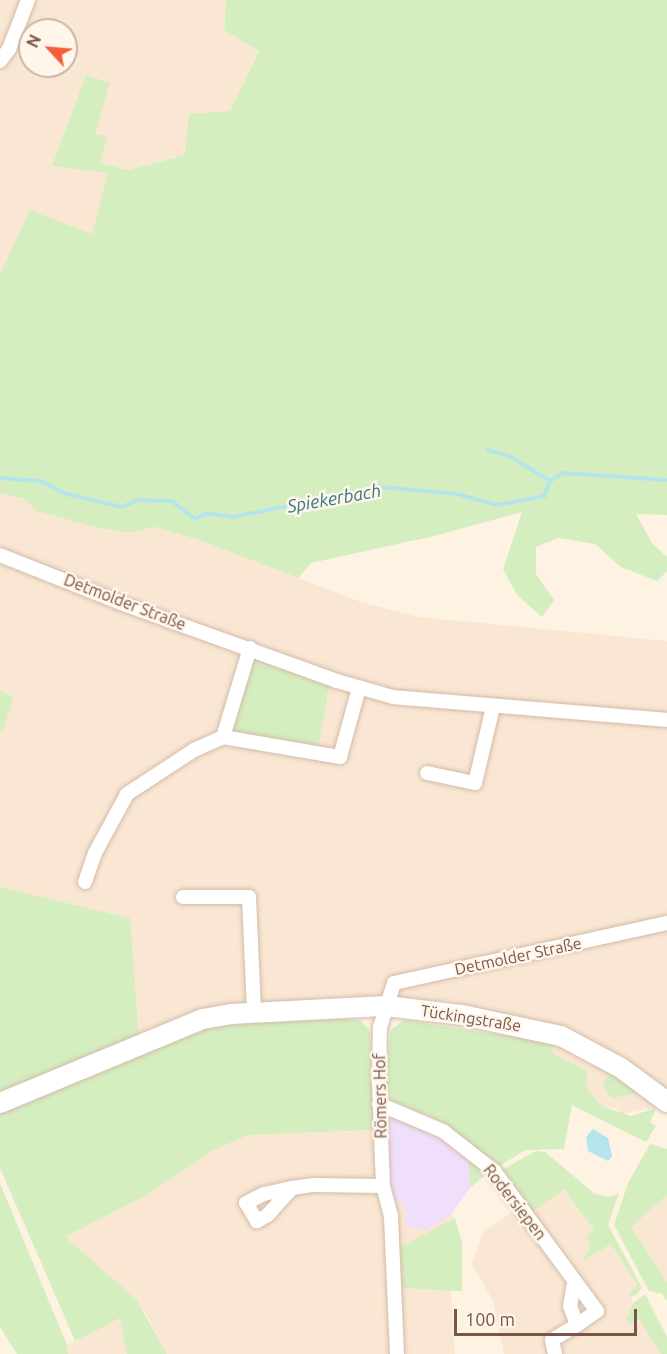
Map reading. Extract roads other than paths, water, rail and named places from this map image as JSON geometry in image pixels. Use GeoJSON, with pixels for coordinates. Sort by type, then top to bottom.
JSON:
{"type":"FeatureCollection","features":[{"type":"Feature","properties":{"kind":"street"},"geometry":{"type":"LineString","coordinates":[[0,61],[9,49],[28,0]]}},
{"type":"Feature","properties":{"kind":"street","name":"Detmolder Straße"},"geometry":{"type":"LineString","coordinates":[[0,555],[126,605],[359,688],[393,697],[667,720]]}},
{"type":"Feature","properties":{"kind":"street"},"geometry":{"type":"LineString","coordinates":[[222,737],[250,648]]}},
{"type":"Feature","properties":{"kind":"street"},"geometry":{"type":"LineString","coordinates":[[85,882],[95,853],[127,794],[194,750],[222,737],[340,757],[359,688]]}},
{"type":"Feature","properties":{"kind":"street"},"geometry":{"type":"LineString","coordinates":[[427,773],[475,783],[494,707]]}},
{"type":"Feature","properties":{"kind":"street"},"geometry":{"type":"LineString","coordinates":[[183,897],[249,897],[254,1013]]}},
{"type":"Feature","properties":{"kind":"street","name":"Detmolder Straße"},"geometry":{"type":"LineString","coordinates":[[386,1006],[394,983],[667,923]]}},
{"type":"Feature","properties":{"kind":"street","name":"Tückingstraße"},"geometry":{"type":"LineString","coordinates":[[0,1103],[203,1019],[254,1013],[386,1006],[472,1017],[561,1036],[628,1072],[667,1102]]}},
{"type":"Feature","properties":{"kind":"street","name":"Römers Hof"},"geometry":{"type":"LineString","coordinates":[[386,1006],[380,1027],[379,1104],[383,1186],[391,1216],[397,1354]]}},
{"type":"Feature","properties":{"kind":"street","name":"Rodersiepen"},"geometry":{"type":"LineString","coordinates":[[379,1104],[443,1131],[494,1171],[574,1284],[597,1311],[552,1340],[555,1354]]}},
{"type":"Feature","properties":{"kind":"street"},"geometry":{"type":"LineString","coordinates":[[292,1188],[383,1186]]}},
{"type":"Feature","properties":{"kind":"street"},"geometry":{"type":"LineString","coordinates":[[574,1284],[570,1306],[577,1325]]}},
{"type":"Feature","properties":{"kind":"water"},"geometry":{"type":"Polygon","coordinates":[[[593,1129],[608,1138],[612,1156],[608,1161],[588,1151],[586,1137],[593,1129]]]}},
{"type":"Feature","properties":{"kind":"waterway"},"geometry":{"type":"LineString","coordinates":[[488,450],[511,457],[550,481]]}},
{"type":"Feature","properties":{"kind":"waterway","name":"Spiekerbach"},"geometry":{"type":"LineString","coordinates":[[0,478],[41,481],[67,494],[122,507],[138,500],[172,501],[195,519],[207,513],[233,517],[380,487],[457,494],[497,505],[544,496],[550,481],[563,473],[667,480]]}}]}
